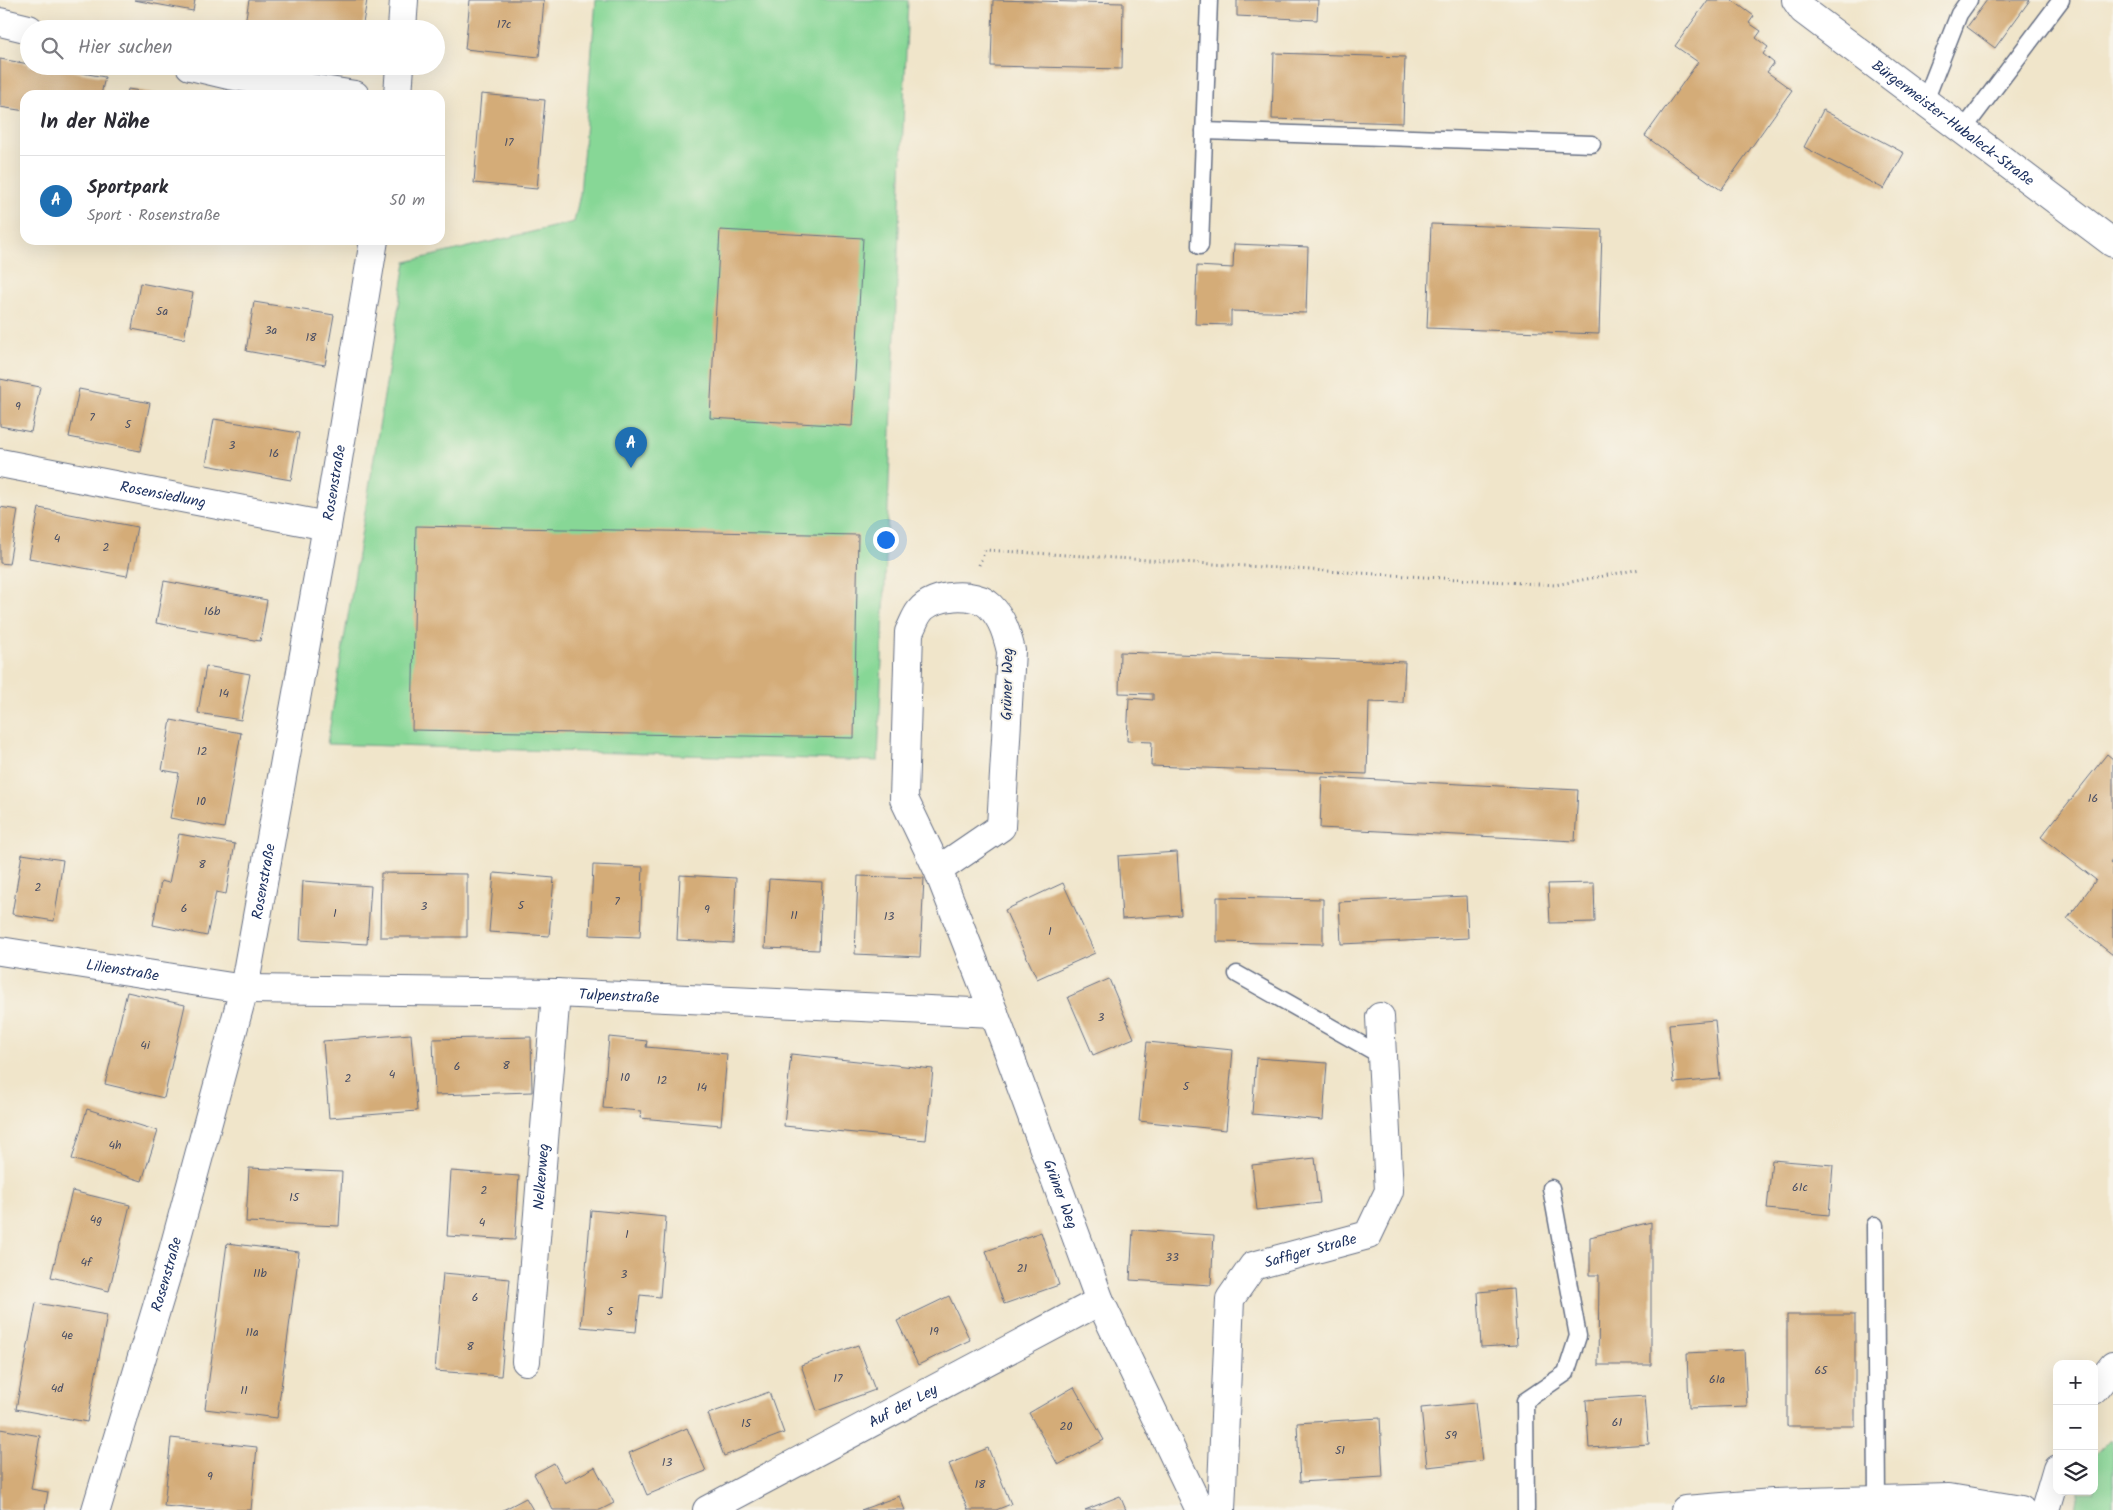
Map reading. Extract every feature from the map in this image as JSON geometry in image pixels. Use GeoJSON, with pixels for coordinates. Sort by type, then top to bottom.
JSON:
{"type":"FeatureCollection","features":[{"type":"Feature","properties":{"kind":"street"},"geometry":{"type":"LineString","coordinates":[[403,20],[404,0]]}},
{"type":"Feature","properties":{"kind":"street","name":"Bürgermeister-Hubaleck-Straße"},"geometry":{"type":"LineString","coordinates":[[1796,0],[1803,10],[2113,243]]}},
{"type":"Feature","properties":{"kind":"street"},"geometry":{"type":"LineString","coordinates":[[0,22],[20,27]]}},
{"type":"Feature","properties":{"kind":"street"},"geometry":{"type":"LineString","coordinates":[[228,75],[323,90]]}},
{"type":"Feature","properties":{"kind":"street"},"geometry":{"type":"LineString","coordinates":[[398,90],[399,75]]}},
{"type":"Feature","properties":{"kind":"street","name":"Rosenstraße"},"geometry":{"type":"LineString","coordinates":[[96,1510],[168,1270],[244,989],[328,526],[373,245]]}},
{"type":"Feature","properties":{"kind":"street","name":"Rosensiedlung"},"geometry":{"type":"LineString","coordinates":[[0,463],[328,526]]}},
{"type":"Feature","properties":{"kind":"street","name":"Grüner Weg"},"geometry":{"type":"LineString","coordinates":[[938,870],[1000,827],[1011,651],[1005,628],[990,605],[969,596],[940,598],[920,610],[909,632],[904,799],[938,870],[994,1012],[1100,1301],[1200,1510]]}},
{"type":"Feature","properties":{"kind":"street","name":"Lilienstraße"},"geometry":{"type":"LineString","coordinates":[[0,951],[244,989]]}},
{"type":"Feature","properties":{"kind":"street","name":"Tulpenstraße"},"geometry":{"type":"LineString","coordinates":[[244,989],[556,993],[994,1012]]}},
{"type":"Feature","properties":{"kind":"street","name":"Nelkenweg"},"geometry":{"type":"LineString","coordinates":[[526,1361],[556,993]]}},
{"type":"Feature","properties":{"kind":"street","name":"Saffiger Straße"},"geometry":{"type":"LineString","coordinates":[[1221,1510],[1230,1299],[1253,1266],[1368,1236],[1389,1191],[1380,1017]]}},
{"type":"Feature","properties":{"kind":"street","name":"Auf der Ley"},"geometry":{"type":"LineString","coordinates":[[707,1510],[1100,1301]]}},
{"type":"Feature","properties":{"kind":"street"},"geometry":{"type":"LineString","coordinates":[[2045,1510],[2053,1483]]}},
{"type":"Feature","properties":{"kind":"street"},"geometry":{"type":"LineString","coordinates":[[1685,1510],[1773,1503],[1949,1498],[2021,1510]]}},
{"type":"Feature","properties":{"kind":"lane"},"geometry":{"type":"LineString","coordinates":[[1200,246],[1209,0]]}},
{"type":"Feature","properties":{"kind":"lane"},"geometry":{"type":"LineString","coordinates":[[1925,101],[1959,14],[1969,0]]}},
{"type":"Feature","properties":{"kind":"lane"},"geometry":{"type":"LineString","coordinates":[[1963,130],[2061,0]]}},
{"type":"Feature","properties":{"kind":"lane"},"geometry":{"type":"LineString","coordinates":[[1204,131],[1592,144]]}},
{"type":"Feature","properties":{"kind":"lane"},"geometry":{"type":"LineString","coordinates":[[1237,974],[1382,1056]]}},
{"type":"Feature","properties":{"kind":"lane"},"geometry":{"type":"LineString","coordinates":[[1526,1510],[1525,1400],[1566,1373],[1578,1336],[1551,1188]]}},
{"type":"Feature","properties":{"kind":"lane"},"geometry":{"type":"LineString","coordinates":[[1875,1225],[1877,1500]]}},
{"type":"Feature","properties":{"kind":"path"},"geometry":{"type":"LineString","coordinates":[[969,596],[985,550],[1555,585],[1640,569]]}},
{"type":"Feature","properties":{"kind":"green space"},"geometry":{"type":"Polygon","coordinates":[[[596,0],[908,0],[878,761],[327,744],[406,262],[574,222],[580,194],[596,0]]]}},
{"type":"Feature","properties":{"kind":"green space"},"geometry":{"type":"Polygon","coordinates":[[[2110,1440],[2113,1440],[2113,1510],[2075,1510],[2077,1495],[2098,1495],[2098,1452],[2110,1440]]]}},
{"type":"Feature","properties":{"kind":"building"},"geometry":{"type":"Polygon","coordinates":[[[134,0],[195,0],[193,11],[134,0]]]}},
{"type":"Feature","properties":{"kind":"building"},"geometry":{"type":"Polygon","coordinates":[[[249,0],[367,0],[364,20],[246,20],[249,0]]]}},
{"type":"Feature","properties":{"kind":"building"},"geometry":{"type":"Polygon","coordinates":[[[470,0],[544,0],[539,57],[465,49],[470,0]]]}},
{"type":"Feature","properties":{"kind":"building"},"geometry":{"type":"Polygon","coordinates":[[[993,0],[1123,3],[1122,69],[991,66],[993,0]]]}},
{"type":"Feature","properties":{"kind":"building"},"geometry":{"type":"Polygon","coordinates":[[[1237,0],[1318,0],[1317,20],[1237,16],[1237,0]]]}},
{"type":"Feature","properties":{"kind":"building"},"geometry":{"type":"Polygon","coordinates":[[[1708,0],[1732,0],[1754,16],[1749,23],[1761,31],[1756,38],[1768,47],[1763,54],[1774,63],[1767,72],[1792,90],[1721,190],[1645,136],[1698,62],[1675,46],[1708,0]]]}},
{"type":"Feature","properties":{"kind":"building"},"geometry":{"type":"Polygon","coordinates":[[[1987,0],[2030,0],[1995,48],[1967,27],[1987,0]]]}},
{"type":"Feature","properties":{"kind":"building"},"geometry":{"type":"Polygon","coordinates":[[[1274,53],[1405,57],[1403,123],[1272,119],[1274,53]]]}},
{"type":"Feature","properties":{"kind":"building"},"geometry":{"type":"Polygon","coordinates":[[[0,59],[20,62],[20,75],[93,75],[105,77],[102,90],[20,90],[20,110],[0,107],[0,59]]]}},
{"type":"Feature","properties":{"kind":"building"},"geometry":{"type":"Polygon","coordinates":[[[481,94],[545,100],[537,189],[474,183],[481,94]]]}},
{"type":"Feature","properties":{"kind":"building"},"geometry":{"type":"Polygon","coordinates":[[[1823,110],[1904,153],[1884,189],[1804,147],[1823,110]]]}},
{"type":"Feature","properties":{"kind":"building"},"geometry":{"type":"Polygon","coordinates":[[[1431,224],[1602,230],[1599,334],[1427,328],[1431,224]]]}},
{"type":"Feature","properties":{"kind":"building"},"geometry":{"type":"Polygon","coordinates":[[[720,230],[863,238],[852,426],[710,418],[720,230]]]}},
{"type":"Feature","properties":{"kind":"building"},"geometry":{"type":"Polygon","coordinates":[[[1234,244],[1308,247],[1306,313],[1231,311],[1231,325],[1195,324],[1197,266],[1233,268],[1234,244]]]}},
{"type":"Feature","properties":{"kind":"building"},"geometry":{"type":"Polygon","coordinates":[[[140,283],[193,293],[184,339],[132,329],[140,283]]]}},
{"type":"Feature","properties":{"kind":"building"},"geometry":{"type":"Polygon","coordinates":[[[254,302],[334,315],[325,365],[246,351],[254,302]]]}},
{"type":"Feature","properties":{"kind":"building"},"geometry":{"type":"Polygon","coordinates":[[[0,379],[40,387],[31,432],[0,426],[0,379]]]}},
{"type":"Feature","properties":{"kind":"building"},"geometry":{"type":"Polygon","coordinates":[[[79,389],[150,403],[140,451],[69,437],[79,389]]]}},
{"type":"Feature","properties":{"kind":"building"},"geometry":{"type":"Polygon","coordinates":[[[214,419],[299,433],[291,480],[206,465],[214,419]]]}},
{"type":"Feature","properties":{"kind":"building"},"geometry":{"type":"Polygon","coordinates":[[[0,507],[18,510],[9,564],[0,563],[0,507]]]}},
{"type":"Feature","properties":{"kind":"building"},"geometry":{"type":"Polygon","coordinates":[[[39,508],[137,527],[127,576],[29,558],[39,508]]]}},
{"type":"Feature","properties":{"kind":"building"},"geometry":{"type":"Polygon","coordinates":[[[416,526],[858,535],[854,738],[412,730],[416,526]]]}},
{"type":"Feature","properties":{"kind":"building"},"geometry":{"type":"Polygon","coordinates":[[[164,581],[267,600],[260,641],[156,623],[164,581]]]}},
{"type":"Feature","properties":{"kind":"building"},"geometry":{"type":"Polygon","coordinates":[[[1120,652],[1405,662],[1403,703],[1369,702],[1367,774],[1151,766],[1152,742],[1127,741],[1129,698],[1153,700],[1153,694],[1119,693],[1120,652]]]}},
{"type":"Feature","properties":{"kind":"building"},"geometry":{"type":"Polygon","coordinates":[[[206,666],[250,674],[241,720],[198,713],[206,666]]]}},
{"type":"Feature","properties":{"kind":"building"},"geometry":{"type":"Polygon","coordinates":[[[171,720],[241,733],[224,828],[170,818],[179,773],[162,770],[171,720]]]}},
{"type":"Feature","properties":{"kind":"building"},"geometry":{"type":"Polygon","coordinates":[[[2107,754],[2113,759],[2113,859],[2110,863],[2113,866],[2113,955],[2067,919],[2096,880],[2041,837],[2107,754]]]}},
{"type":"Feature","properties":{"kind":"building"},"geometry":{"type":"Polygon","coordinates":[[[1322,777],[1578,790],[1575,841],[1320,828],[1322,777]]]}},
{"type":"Feature","properties":{"kind":"building"},"geometry":{"type":"Polygon","coordinates":[[[179,834],[235,844],[226,894],[216,892],[207,936],[153,925],[161,881],[169,883],[179,834]]]}},
{"type":"Feature","properties":{"kind":"building"},"geometry":{"type":"Polygon","coordinates":[[[1177,852],[1181,915],[1122,919],[1118,856],[1177,852]]]}},
{"type":"Feature","properties":{"kind":"building"},"geometry":{"type":"Polygon","coordinates":[[[22,854],[63,860],[54,921],[12,914],[22,854]]]}},
{"type":"Feature","properties":{"kind":"building"},"geometry":{"type":"Polygon","coordinates":[[[593,865],[643,867],[640,937],[590,935],[593,865]]]}},
{"type":"Feature","properties":{"kind":"building"},"geometry":{"type":"Polygon","coordinates":[[[381,873],[467,874],[467,937],[380,937],[381,873]]]}},
{"type":"Feature","properties":{"kind":"building"},"geometry":{"type":"Polygon","coordinates":[[[494,873],[554,878],[549,936],[489,932],[494,873]]]}},
{"type":"Feature","properties":{"kind":"building"},"geometry":{"type":"Polygon","coordinates":[[[680,875],[736,878],[733,943],[677,940],[680,875]]]}},
{"type":"Feature","properties":{"kind":"building"},"geometry":{"type":"Polygon","coordinates":[[[858,876],[924,878],[920,957],[855,954],[858,876]]]}},
{"type":"Feature","properties":{"kind":"building"},"geometry":{"type":"Polygon","coordinates":[[[769,879],[822,882],[819,950],[765,948],[769,879]]]}},
{"type":"Feature","properties":{"kind":"building"},"geometry":{"type":"Polygon","coordinates":[[[303,881],[371,886],[367,944],[300,940],[303,881]]]}},
{"type":"Feature","properties":{"kind":"building"},"geometry":{"type":"Polygon","coordinates":[[[1063,883],[1095,953],[1037,979],[1005,910],[1063,883]]]}},
{"type":"Feature","properties":{"kind":"building"},"geometry":{"type":"Polygon","coordinates":[[[1594,883],[1595,922],[1550,923],[1548,884],[1594,883]]]}},
{"type":"Feature","properties":{"kind":"building"},"geometry":{"type":"Polygon","coordinates":[[[1466,896],[1468,938],[1341,944],[1339,902],[1466,896]]]}},
{"type":"Feature","properties":{"kind":"building"},"geometry":{"type":"Polygon","coordinates":[[[1217,897],[1323,899],[1323,944],[1217,942],[1217,897]]]}},
{"type":"Feature","properties":{"kind":"building"},"geometry":{"type":"Polygon","coordinates":[[[1109,979],[1134,1038],[1093,1055],[1068,997],[1109,979]]]}},
{"type":"Feature","properties":{"kind":"building"},"geometry":{"type":"Polygon","coordinates":[[[127,992],[185,1005],[164,1098],[105,1084],[127,992]]]}},
{"type":"Feature","properties":{"kind":"building"},"geometry":{"type":"Polygon","coordinates":[[[1715,1020],[1720,1079],[1674,1083],[1669,1024],[1715,1020]]]}},
{"type":"Feature","properties":{"kind":"building"},"geometry":{"type":"Polygon","coordinates":[[[411,1034],[417,1111],[329,1118],[323,1041],[411,1034]]]}},
{"type":"Feature","properties":{"kind":"building"},"geometry":{"type":"Polygon","coordinates":[[[531,1037],[532,1092],[435,1095],[433,1039],[531,1037]]]}},
{"type":"Feature","properties":{"kind":"building"},"geometry":{"type":"Polygon","coordinates":[[[609,1037],[647,1041],[646,1047],[727,1054],[721,1125],[640,1118],[641,1111],[603,1108],[609,1037]]]}},
{"type":"Feature","properties":{"kind":"building"},"geometry":{"type":"Polygon","coordinates":[[[1147,1042],[1233,1050],[1226,1130],[1139,1121],[1147,1042]]]}},
{"type":"Feature","properties":{"kind":"building"},"geometry":{"type":"Polygon","coordinates":[[[791,1054],[933,1069],[926,1140],[784,1126],[791,1054]]]}},
{"type":"Feature","properties":{"kind":"building"},"geometry":{"type":"Polygon","coordinates":[[[1256,1058],[1327,1063],[1323,1120],[1252,1114],[1256,1058]]]}},
{"type":"Feature","properties":{"kind":"building"},"geometry":{"type":"Polygon","coordinates":[[[87,1109],[158,1131],[142,1181],[72,1159],[87,1109]]]}},
{"type":"Feature","properties":{"kind":"building"},"geometry":{"type":"Polygon","coordinates":[[[1315,1158],[1320,1203],[1257,1210],[1252,1165],[1315,1158]]]}},
{"type":"Feature","properties":{"kind":"building"},"geometry":{"type":"Polygon","coordinates":[[[1772,1160],[1833,1165],[1829,1215],[1767,1209],[1772,1160]]]}},
{"type":"Feature","properties":{"kind":"building"},"geometry":{"type":"Polygon","coordinates":[[[249,1168],[342,1172],[339,1226],[246,1222],[249,1168]]]}},
{"type":"Feature","properties":{"kind":"building"},"geometry":{"type":"Polygon","coordinates":[[[451,1171],[519,1176],[515,1240],[447,1236],[451,1171]]]}},
{"type":"Feature","properties":{"kind":"building"},"geometry":{"type":"Polygon","coordinates":[[[72,1191],[130,1205],[109,1291],[51,1277],[72,1191]]]}},
{"type":"Feature","properties":{"kind":"building"},"geometry":{"type":"Polygon","coordinates":[[[591,1210],[666,1217],[660,1297],[640,1295],[636,1332],[581,1327],[591,1210]]]}},
{"type":"Feature","properties":{"kind":"building"},"geometry":{"type":"Polygon","coordinates":[[[1651,1222],[1651,1365],[1598,1365],[1599,1275],[1590,1275],[1590,1237],[1651,1222]]]}},
{"type":"Feature","properties":{"kind":"building"},"geometry":{"type":"Polygon","coordinates":[[[1133,1230],[1214,1235],[1211,1285],[1130,1280],[1133,1230]]]}},
{"type":"Feature","properties":{"kind":"building"},"geometry":{"type":"Polygon","coordinates":[[[1041,1232],[1059,1285],[1004,1304],[986,1251],[1041,1232]]]}},
{"type":"Feature","properties":{"kind":"building"},"geometry":{"type":"Polygon","coordinates":[[[227,1243],[299,1252],[277,1418],[205,1409],[227,1243]]]}},
{"type":"Feature","properties":{"kind":"building"},"geometry":{"type":"Polygon","coordinates":[[[443,1273],[510,1279],[501,1376],[435,1371],[443,1273]]]}},
{"type":"Feature","properties":{"kind":"building"},"geometry":{"type":"Polygon","coordinates":[[[1513,1289],[1517,1345],[1481,1347],[1478,1292],[1513,1289]]]}},
{"type":"Feature","properties":{"kind":"building"},"geometry":{"type":"Polygon","coordinates":[[[949,1296],[970,1340],[918,1365],[897,1321],[949,1296]]]}},
{"type":"Feature","properties":{"kind":"building"},"geometry":{"type":"Polygon","coordinates":[[[36,1303],[107,1315],[87,1422],[16,1409],[36,1303]]]}},
{"type":"Feature","properties":{"kind":"building"},"geometry":{"type":"Polygon","coordinates":[[[1787,1315],[1855,1315],[1855,1426],[1787,1426],[1787,1315]]]}},
{"type":"Feature","properties":{"kind":"building"},"geometry":{"type":"Polygon","coordinates":[[[858,1345],[875,1390],[817,1411],[801,1365],[858,1345]]]}},
{"type":"Feature","properties":{"kind":"building"},"geometry":{"type":"Polygon","coordinates":[[[1744,1350],[1747,1406],[1689,1408],[1687,1353],[1744,1350]]]}},
{"type":"Feature","properties":{"kind":"building"},"geometry":{"type":"Polygon","coordinates":[[[1074,1387],[1104,1440],[1058,1465],[1029,1413],[1074,1387]]]}},
{"type":"Feature","properties":{"kind":"building"},"geometry":{"type":"Polygon","coordinates":[[[769,1392],[784,1433],[724,1456],[708,1414],[769,1392]]]}},
{"type":"Feature","properties":{"kind":"building"},"geometry":{"type":"Polygon","coordinates":[[[1645,1396],[1649,1444],[1589,1448],[1586,1400],[1645,1396]]]}},
{"type":"Feature","properties":{"kind":"building"},"geometry":{"type":"Polygon","coordinates":[[[1475,1403],[1482,1461],[1427,1467],[1421,1408],[1475,1403]]]}},
{"type":"Feature","properties":{"kind":"building"},"geometry":{"type":"Polygon","coordinates":[[[1380,1418],[1383,1477],[1300,1482],[1297,1423],[1380,1418]]]}},
{"type":"Feature","properties":{"kind":"building"},"geometry":{"type":"Polygon","coordinates":[[[687,1428],[706,1471],[647,1495],[629,1453],[687,1428]]]}},
{"type":"Feature","properties":{"kind":"building"},"geometry":{"type":"Polygon","coordinates":[[[0,1429],[40,1436],[31,1489],[48,1492],[45,1510],[0,1510],[0,1429]]]}},
{"type":"Feature","properties":{"kind":"building"},"geometry":{"type":"Polygon","coordinates":[[[171,1438],[257,1447],[251,1510],[207,1510],[164,1506],[171,1438]]]}},
{"type":"Feature","properties":{"kind":"building"},"geometry":{"type":"Polygon","coordinates":[[[988,1448],[1011,1504],[996,1510],[968,1510],[949,1464],[988,1448]]]}},
{"type":"Feature","properties":{"kind":"building"},"geometry":{"type":"Polygon","coordinates":[[[554,1463],[565,1483],[595,1467],[614,1503],[600,1510],[553,1510],[534,1474],[554,1463]]]}},
{"type":"Feature","properties":{"kind":"building"},"geometry":{"type":"Polygon","coordinates":[[[899,1496],[905,1510],[861,1510],[899,1496]]]}},
{"type":"Feature","properties":{"kind":"building"},"geometry":{"type":"Polygon","coordinates":[[[1120,1496],[1126,1510],[1085,1510],[1120,1496]]]}},
{"type":"Feature","properties":{"kind":"building"},"geometry":{"type":"Polygon","coordinates":[[[526,1498],[533,1510],[503,1510],[526,1498]]]}},
{"type":"Feature","properties":{"kind":"place","name":"Sportpark"},"geometry":{"type":"Point","coordinates":[631,468]}}]}
